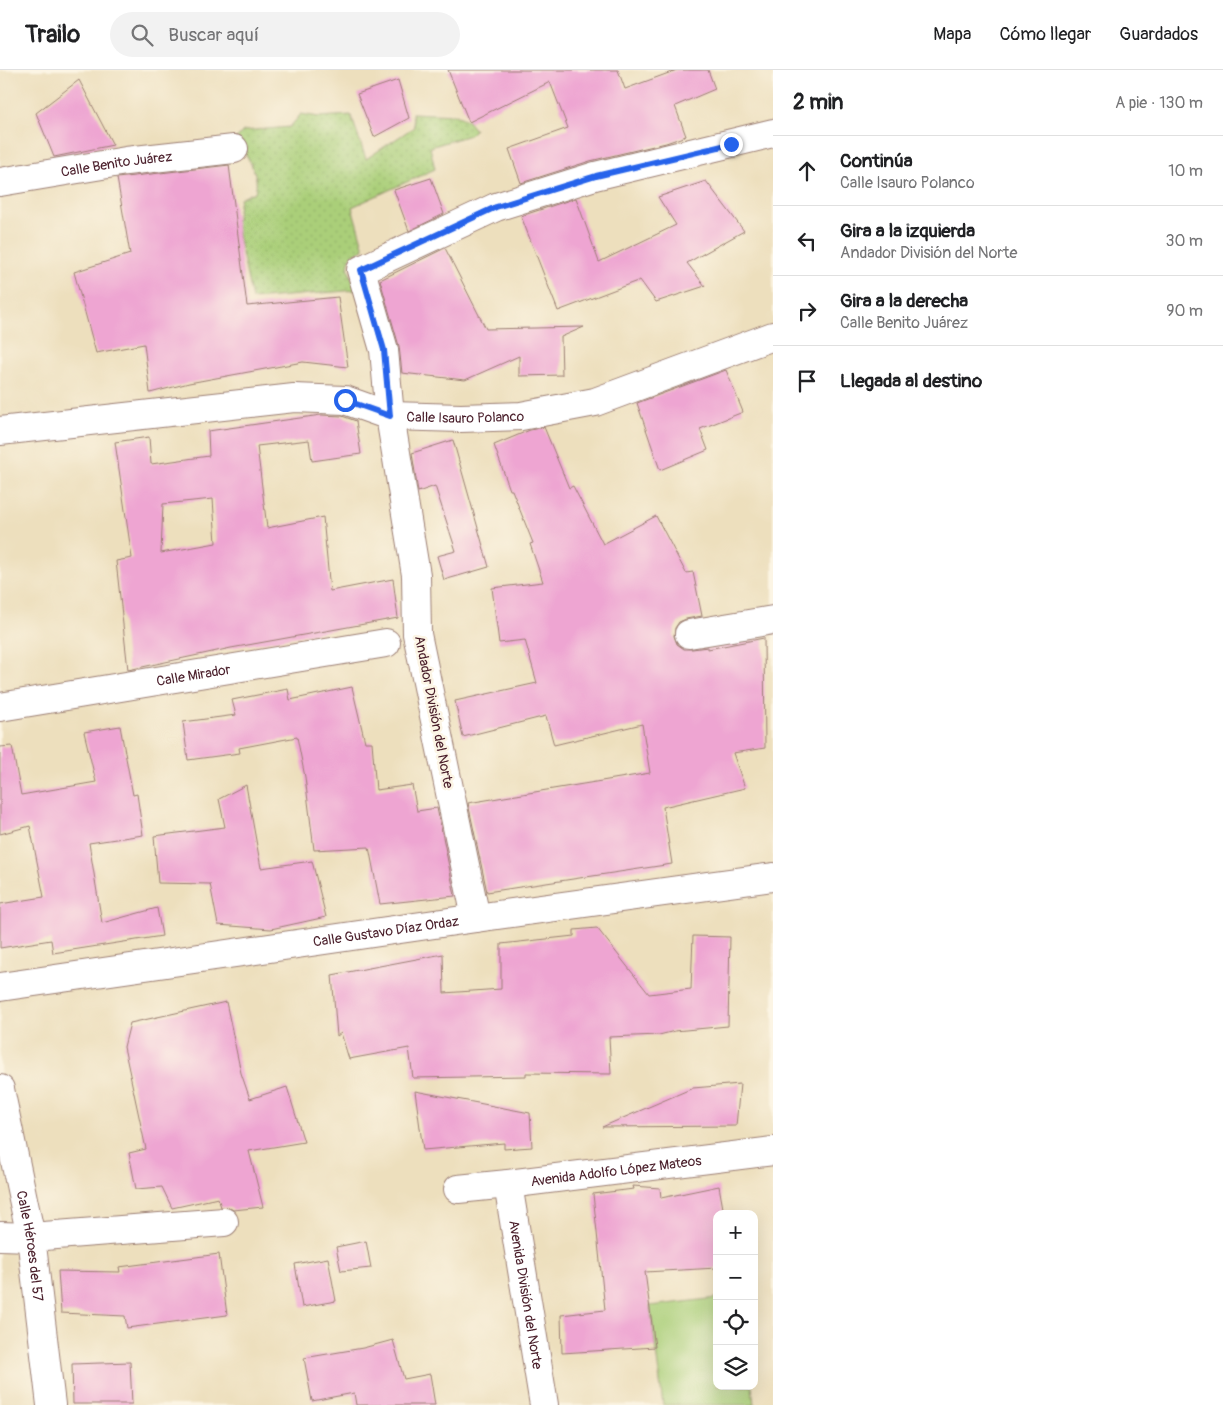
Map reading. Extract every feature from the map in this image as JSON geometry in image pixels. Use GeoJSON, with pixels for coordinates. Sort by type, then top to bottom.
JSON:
{"type":"FeatureCollection","features":[{"type":"Feature","properties":{"kind":"street","name":"Andador División del Norte"},"geometry":{"type":"LineString","coordinates":[[476,918],[417,634],[416,575],[390,416],[384,350],[361,270],[496,207],[596,176],[773,133]]}},
{"type":"Feature","properties":{"kind":"street","name":"Calle Benito Juárez"},"geometry":{"type":"LineString","coordinates":[[0,182],[126,161],[234,149]]}},
{"type":"Feature","properties":{"kind":"street","name":"Calle Isauro Polanco"},"geometry":{"type":"LineString","coordinates":[[0,431],[294,398],[345,400],[390,416],[461,418],[520,416],[595,402],[773,336]]}},
{"type":"Feature","properties":{"kind":"street"},"geometry":{"type":"LineString","coordinates":[[689,634],[773,620]]}},
{"type":"Feature","properties":{"kind":"street","name":"Calle Mirador"},"geometry":{"type":"LineString","coordinates":[[0,707],[386,643]]}},
{"type":"Feature","properties":{"kind":"street","name":"Calle Gustavo Díaz Ordaz"},"geometry":{"type":"LineString","coordinates":[[0,987],[773,877]]}},
{"type":"Feature","properties":{"kind":"street","name":"Calle Héroes del 57"},"geometry":{"type":"LineString","coordinates":[[0,1089],[31,1237],[52,1405]]}},
{"type":"Feature","properties":{"kind":"street","name":"Avenida Adolfo López Mateos"},"geometry":{"type":"LineString","coordinates":[[458,1189],[773,1151]]}},
{"type":"Feature","properties":{"kind":"street","name":"Avenida División del Norte"},"geometry":{"type":"LineString","coordinates":[[508,1184],[544,1405]]}},
{"type":"Feature","properties":{"kind":"street"},"geometry":{"type":"LineString","coordinates":[[0,1236],[31,1237],[224,1222]]}},
{"type":"Feature","properties":{"kind":"green space"},"geometry":{"type":"Polygon","coordinates":[[[412,113],[456,115],[467,120],[475,130],[470,135],[430,147],[435,169],[352,207],[364,249],[356,252],[349,261],[348,266],[357,290],[252,299],[236,225],[240,198],[255,192],[256,178],[251,164],[236,139],[243,131],[290,127],[301,114],[319,117],[351,115],[366,159],[414,127],[412,113]]]}},
{"type":"Feature","properties":{"kind":"green space"},"geometry":{"type":"Polygon","coordinates":[[[713,1298],[713,1390],[752,1390],[754,1405],[663,1405],[650,1306],[713,1298]]]}},
{"type":"Feature","properties":{"kind":"building"},"geometry":{"type":"Polygon","coordinates":[[[448,70],[618,70],[625,89],[677,70],[708,70],[715,89],[675,106],[686,136],[666,143],[590,161],[521,183],[509,149],[568,128],[550,82],[469,122],[448,70]]]}},
{"type":"Feature","properties":{"kind":"building"},"geometry":{"type":"Polygon","coordinates":[[[79,80],[113,145],[54,157],[36,113],[79,80]]]}},
{"type":"Feature","properties":{"kind":"building"},"geometry":{"type":"Polygon","coordinates":[[[398,80],[409,118],[374,137],[357,94],[398,80]]]}},
{"type":"Feature","properties":{"kind":"building"},"geometry":{"type":"Polygon","coordinates":[[[229,165],[247,306],[338,297],[348,367],[303,362],[189,383],[150,393],[144,344],[96,353],[74,272],[130,254],[117,178],[229,165]]]}},
{"type":"Feature","properties":{"kind":"building"},"geometry":{"type":"Polygon","coordinates":[[[431,178],[444,214],[409,231],[394,190],[431,178]]]}},
{"type":"Feature","properties":{"kind":"building"},"geometry":{"type":"Polygon","coordinates":[[[706,181],[744,231],[687,263],[705,286],[656,302],[640,280],[558,311],[521,216],[576,198],[599,262],[676,225],[658,197],[706,181]]]}},
{"type":"Feature","properties":{"kind":"building"},"geometry":{"type":"Polygon","coordinates":[[[445,248],[486,329],[584,327],[561,337],[562,375],[519,376],[519,356],[465,380],[402,373],[399,346],[380,280],[445,248]]]}},
{"type":"Feature","properties":{"kind":"building"},"geometry":{"type":"Polygon","coordinates":[[[726,370],[743,412],[700,429],[708,450],[660,470],[637,403],[726,370]]]}},
{"type":"Feature","properties":{"kind":"building"},"geometry":{"type":"Polygon","coordinates":[[[321,415],[342,416],[356,421],[361,454],[312,461],[309,440],[257,446],[267,528],[323,517],[330,591],[393,579],[398,618],[231,648],[128,670],[116,561],[132,558],[115,442],[149,437],[151,464],[209,456],[208,431],[321,415]],[[213,499],[163,504],[161,553],[216,543],[213,499]]]}},
{"type":"Feature","properties":{"kind":"building"},"geometry":{"type":"Polygon","coordinates":[[[544,427],[569,488],[573,486],[603,544],[656,516],[686,573],[693,572],[702,616],[679,622],[675,628],[674,636],[677,644],[684,649],[708,647],[708,649],[764,638],[765,748],[733,753],[745,788],[663,807],[672,864],[487,892],[468,803],[650,773],[642,724],[554,745],[546,716],[463,737],[455,701],[537,683],[525,640],[499,643],[492,588],[543,582],[530,544],[533,543],[512,490],[510,490],[494,445],[530,430],[544,427]]]}},
{"type":"Feature","properties":{"kind":"building"},"geometry":{"type":"Polygon","coordinates":[[[453,440],[489,567],[444,580],[437,556],[456,551],[435,486],[418,492],[412,453],[453,440]]]}},
{"type":"Feature","properties":{"kind":"building"},"geometry":{"type":"Polygon","coordinates":[[[352,687],[365,742],[372,742],[376,790],[412,785],[417,811],[437,808],[455,896],[380,904],[369,847],[314,850],[305,777],[297,737],[239,748],[240,753],[188,760],[183,722],[236,715],[232,700],[288,689],[290,700],[352,687]]]}},
{"type":"Feature","properties":{"kind":"building"},"geometry":{"type":"Polygon","coordinates":[[[120,726],[133,795],[137,794],[143,835],[89,843],[102,923],[157,908],[162,936],[53,953],[51,940],[0,948],[0,904],[44,897],[30,826],[0,834],[0,747],[12,746],[21,795],[96,782],[84,732],[120,726]]]}},
{"type":"Feature","properties":{"kind":"building"},"geometry":{"type":"Polygon","coordinates":[[[246,785],[261,868],[312,861],[326,917],[271,929],[218,925],[210,884],[158,883],[154,836],[225,827],[219,799],[246,785]]]}},
{"type":"Feature","properties":{"kind":"building"},"geometry":{"type":"Polygon","coordinates":[[[597,928],[649,994],[691,989],[693,936],[730,937],[728,1026],[675,1031],[659,1035],[609,1037],[611,1074],[526,1073],[526,1076],[413,1078],[409,1048],[349,1059],[341,1033],[337,1036],[332,975],[443,954],[444,993],[501,989],[501,944],[574,936],[574,930],[597,928]]]}},
{"type":"Feature","properties":{"kind":"building"},"geometry":{"type":"Polygon","coordinates":[[[226,1002],[241,1073],[250,1099],[287,1087],[304,1142],[249,1151],[263,1207],[233,1210],[221,1207],[218,1198],[172,1208],[162,1187],[136,1189],[129,1153],[146,1149],[124,1047],[130,1023],[226,1002]]]}},
{"type":"Feature","properties":{"kind":"building"},"geometry":{"type":"Polygon","coordinates":[[[740,1084],[736,1126],[602,1127],[693,1088],[740,1084]]]}},
{"type":"Feature","properties":{"kind":"building"},"geometry":{"type":"Polygon","coordinates":[[[415,1091],[530,1113],[532,1147],[504,1149],[504,1143],[423,1150],[415,1091]]]}},
{"type":"Feature","properties":{"kind":"building"},"geometry":{"type":"Polygon","coordinates":[[[633,1186],[660,1188],[661,1198],[719,1186],[723,1210],[713,1210],[713,1268],[645,1272],[655,1347],[562,1353],[561,1315],[605,1310],[593,1194],[634,1189],[633,1186]]]}},
{"type":"Feature","properties":{"kind":"building"},"geometry":{"type":"Polygon","coordinates":[[[366,1241],[371,1268],[341,1271],[336,1247],[366,1241]]]}},
{"type":"Feature","properties":{"kind":"building"},"geometry":{"type":"Polygon","coordinates":[[[219,1254],[227,1315],[127,1328],[125,1316],[61,1313],[58,1271],[120,1272],[119,1267],[219,1254]]]}},
{"type":"Feature","properties":{"kind":"building"},"geometry":{"type":"Polygon","coordinates":[[[328,1258],[336,1301],[302,1307],[295,1264],[328,1258]]]}},
{"type":"Feature","properties":{"kind":"building"},"geometry":{"type":"Polygon","coordinates":[[[393,1340],[404,1379],[430,1374],[435,1405],[356,1405],[354,1393],[312,1401],[304,1358],[363,1348],[393,1340]]]}},
{"type":"Feature","properties":{"kind":"building"},"geometry":{"type":"Polygon","coordinates":[[[130,1362],[132,1404],[73,1404],[72,1364],[130,1362]]]}},
{"type":"Feature","properties":{"kind":"route"},"geometry":{"type":"LineString","coordinates":[[345,400],[390,416],[384,350],[361,270],[496,207],[596,176],[731,144]]}}]}
